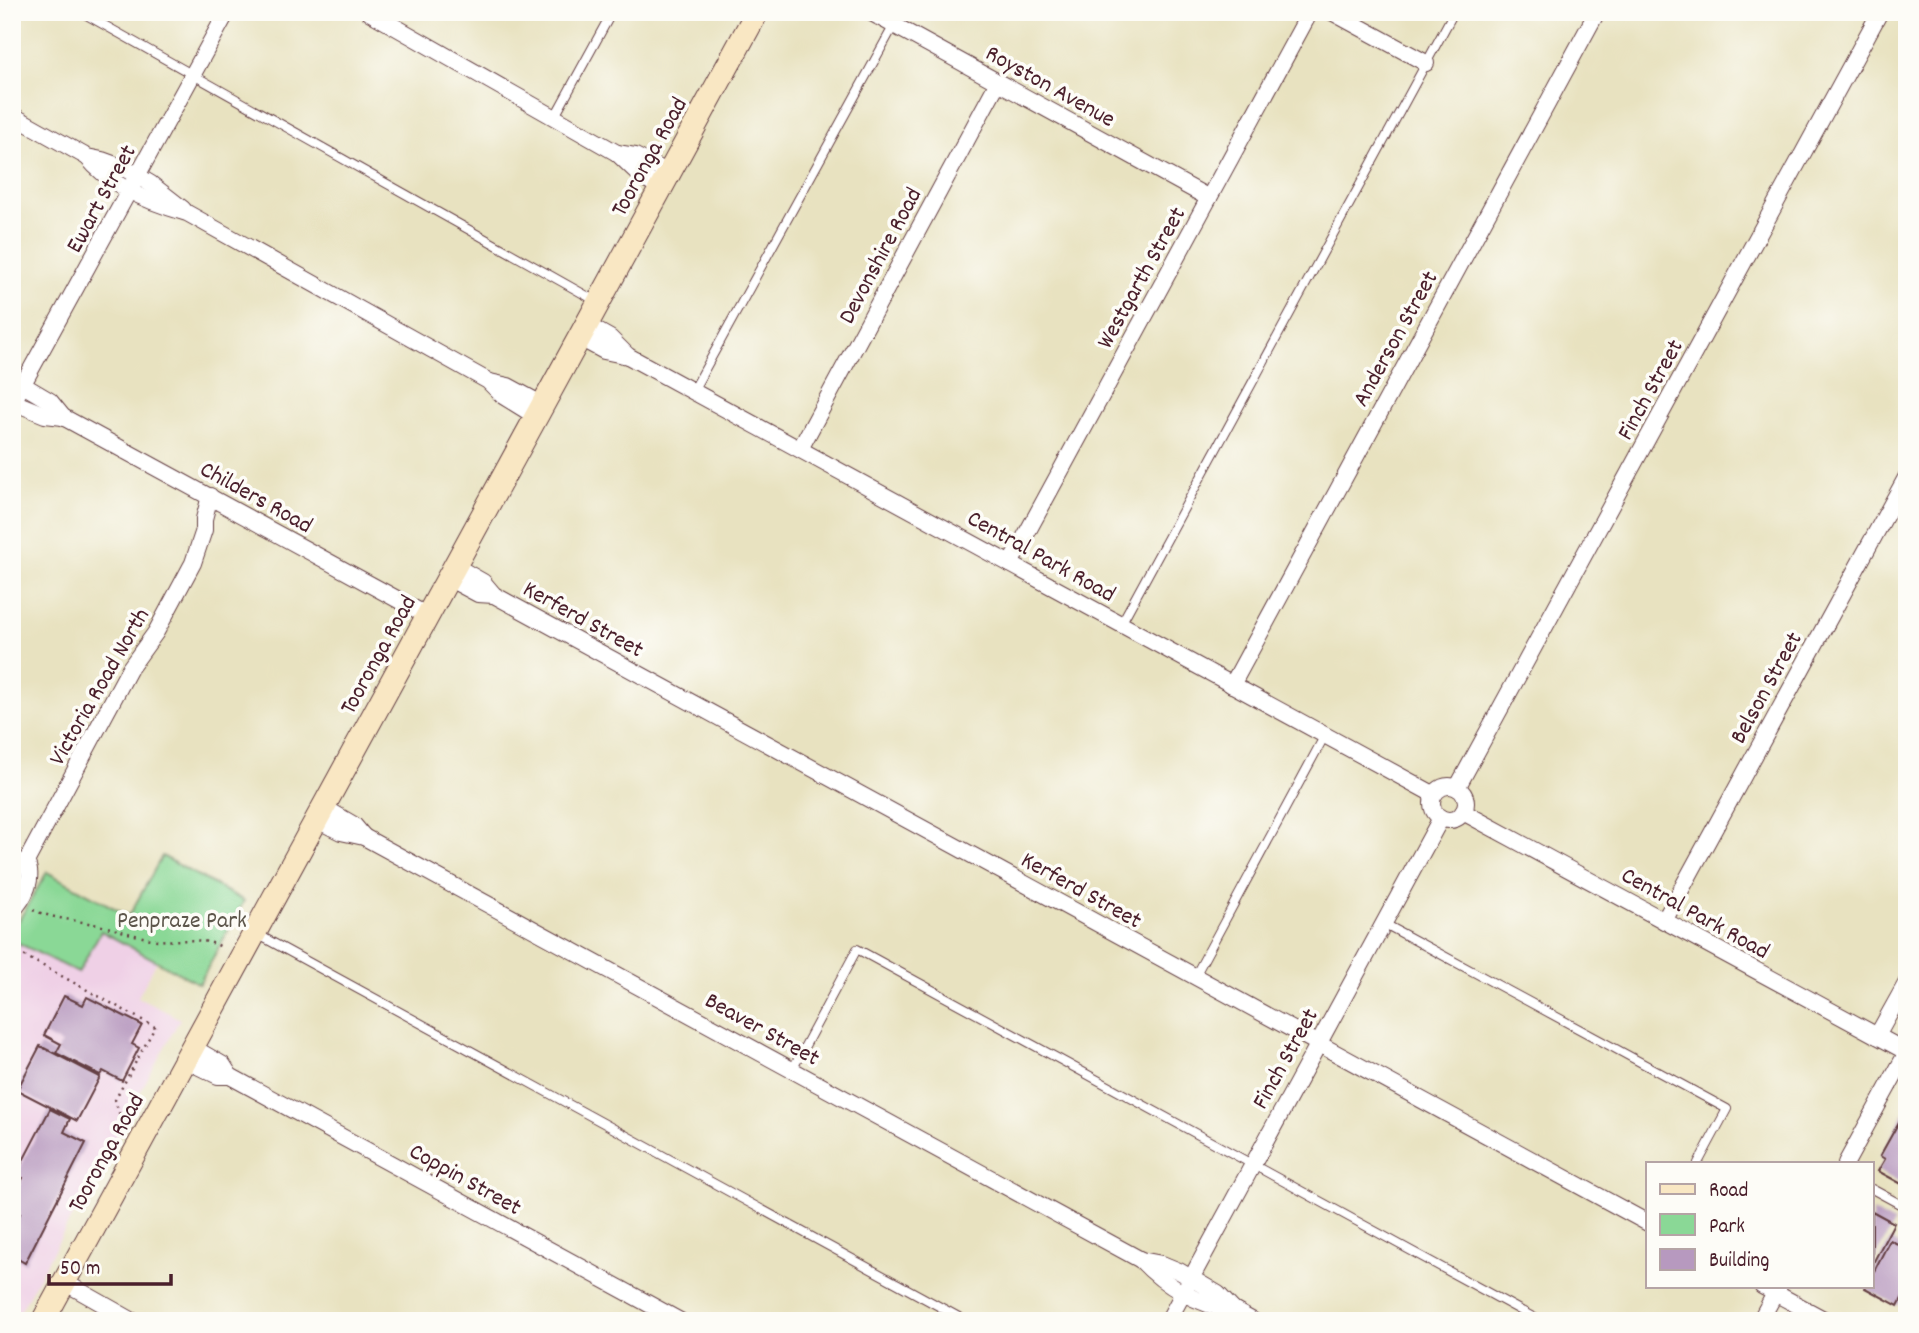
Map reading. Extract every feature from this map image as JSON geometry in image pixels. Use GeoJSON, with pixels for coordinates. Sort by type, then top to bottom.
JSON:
{"type":"FeatureCollection","features":[{"type":"Feature","properties":{"kind":"main road","name":"Tooronga Road"},"geometry":{"type":"LineString","coordinates":[[43,1321],[757,12]]}},
{"type":"Feature","properties":{"kind":"street","name":"Ewart Street"},"geometry":{"type":"LineString","coordinates":[[13,403],[226,12]]}},
{"type":"Feature","properties":{"kind":"street"},"geometry":{"type":"LineString","coordinates":[[355,12],[371,14],[617,153],[641,176],[665,181]]}},
{"type":"Feature","properties":{"kind":"street","name":"Royston Avenue"},"geometry":{"type":"LineString","coordinates":[[870,12],[1209,198]]}},
{"type":"Feature","properties":{"kind":"street","name":"Westgarth Street"},"geometry":{"type":"LineString","coordinates":[[1010,564],[1310,12]]}},
{"type":"Feature","properties":{"kind":"street"},"geometry":{"type":"LineString","coordinates":[[1332,12],[1426,63]]}},
{"type":"Feature","properties":{"kind":"street","name":"Anderson Street"},"geometry":{"type":"LineString","coordinates":[[1232,685],[1597,12]]}},
{"type":"Feature","properties":{"kind":"street","name":"Finch Street"},"geometry":{"type":"LineString","coordinates":[[1457,788],[1880,12]]}},
{"type":"Feature","properties":{"kind":"street","name":"Devonshire Road"},"geometry":{"type":"LineString","coordinates":[[800,449],[998,82]]}},
{"type":"Feature","properties":{"kind":"street"},"geometry":{"type":"LineString","coordinates":[[12,115],[87,157],[96,168],[134,183],[168,208],[187,213],[488,381],[503,396],[540,411]]}},
{"type":"Feature","properties":{"kind":"street","name":"Central Park Road"},"geometry":{"type":"LineString","coordinates":[[583,331],[604,351],[628,356],[1433,794]]}},
{"type":"Feature","properties":{"kind":"street","name":"Childers Road"},"geometry":{"type":"LineString","coordinates":[[23,384],[50,401],[63,417]]}},
{"type":"Feature","properties":{"kind":"street","name":"Childers Road"},"geometry":{"type":"LineString","coordinates":[[13,403],[45,415],[63,417],[428,616]]}},
{"type":"Feature","properties":{"kind":"street","name":"Belson Street"},"geometry":{"type":"LineString","coordinates":[[1664,921],[1907,476]]}},
{"type":"Feature","properties":{"kind":"street","name":"Victoria Road North"},"geometry":{"type":"LineString","coordinates":[[12,911],[29,882],[31,870],[19,865],[130,668],[156,632],[187,575],[204,530],[204,519],[211,496]]}},
{"type":"Feature","properties":{"kind":"street","name":"Victoria Road North"},"geometry":{"type":"LineString","coordinates":[[204,530],[229,506]]}},
{"type":"Feature","properties":{"kind":"street","name":"Kerferd Street"},"geometry":{"type":"LineString","coordinates":[[452,572],[478,594],[494,595],[1646,1222]]}},
{"type":"Feature","properties":{"kind":"street"},"geometry":{"type":"LineString","coordinates":[[1444,786],[1457,788],[1465,798],[1463,811],[1453,819],[1441,818],[1432,808],[1433,794],[1444,786]]}},
{"type":"Feature","properties":{"kind":"street","name":"Central Park Road"},"geometry":{"type":"LineString","coordinates":[[1463,811],[1907,1052]]}},
{"type":"Feature","properties":{"kind":"street","name":"Beaver Street"},"geometry":{"type":"LineString","coordinates":[[320,813],[341,832],[363,837],[1141,1260],[1162,1264],[1187,1285],[1219,1294],[1233,1310],[1253,1321]]}},
{"type":"Feature","properties":{"kind":"street","name":"Finch Street"},"geometry":{"type":"LineString","coordinates":[[1168,1321],[1441,818]]}},
{"type":"Feature","properties":{"kind":"street"},"geometry":{"type":"LineString","coordinates":[[1877,1037],[1907,982]]}},
{"type":"Feature","properties":{"kind":"street"},"geometry":{"type":"LineString","coordinates":[[1847,1162],[1907,1052]]}},
{"type":"Feature","properties":{"kind":"street","name":"Coppin Street"},"geometry":{"type":"LineString","coordinates":[[188,1054],[218,1076],[230,1076],[680,1321]]}},
{"type":"Feature","properties":{"kind":"street"},"geometry":{"type":"LineString","coordinates":[[64,1283],[133,1321]]}},
{"type":"Feature","properties":{"kind":"street"},"geometry":{"type":"LineString","coordinates":[[1760,1321],[1773,1288],[1827,1321]]}},
{"type":"Feature","properties":{"kind":"lane"},"geometry":{"type":"LineString","coordinates":[[81,12],[599,302]]}},
{"type":"Feature","properties":{"kind":"lane"},"geometry":{"type":"LineString","coordinates":[[554,118],[612,12]]}},
{"type":"Feature","properties":{"kind":"lane"},"geometry":{"type":"LineString","coordinates":[[1121,624],[1454,12]]}},
{"type":"Feature","properties":{"kind":"lane"},"geometry":{"type":"LineString","coordinates":[[693,391],[894,25]]}},
{"type":"Feature","properties":{"kind":"lane"},"geometry":{"type":"LineString","coordinates":[[1195,977],[1325,735]]}},
{"type":"Feature","properties":{"kind":"lane"},"geometry":{"type":"LineString","coordinates":[[1384,923],[1727,1110],[1699,1162]]}},
{"type":"Feature","properties":{"kind":"lane"},"geometry":{"type":"LineString","coordinates":[[254,933],[966,1321]]}},
{"type":"Feature","properties":{"kind":"lane"},"geometry":{"type":"LineString","coordinates":[[792,1070],[857,949],[1540,1321]]}},
{"type":"Feature","properties":{"kind":"lane"},"geometry":{"type":"LineString","coordinates":[[1874,1190],[1907,1208]]}},
{"type":"Feature","properties":{"kind":"path"},"geometry":{"type":"LineString","coordinates":[[33,910],[156,940],[195,939],[211,941],[222,947]]}},
{"type":"Feature","properties":{"kind":"path"},"geometry":{"type":"LineString","coordinates":[[12,949],[155,1027],[115,1100],[119,1113],[128,1118]]}},
{"type":"Feature","properties":{"kind":"shaded area"},"geometry":{"type":"Polygon","coordinates":[[[101,931],[157,961],[138,997],[180,1019],[15,1321],[12,1321],[12,940],[40,955],[101,931]]]}},
{"type":"Feature","properties":{"kind":"green space","name":"Penpraze Park"},"geometry":{"type":"Polygon","coordinates":[[[162,856],[244,901],[199,984],[101,931],[78,973],[12,940],[12,932],[47,872],[129,916],[162,856]]]}},
{"type":"Feature","properties":{"kind":"building"},"geometry":{"type":"Polygon","coordinates":[[[64,996],[83,1005],[87,997],[142,1025],[132,1044],[139,1048],[122,1081],[103,1071],[100,1075],[56,1053],[61,1044],[44,1035],[64,996]]]}},
{"type":"Feature","properties":{"kind":"building"},"geometry":{"type":"Polygon","coordinates":[[[40,1046],[100,1077],[77,1121],[17,1090],[40,1046]]]}},
{"type":"Feature","properties":{"kind":"building"},"geometry":{"type":"Polygon","coordinates":[[[50,1109],[70,1119],[64,1132],[86,1143],[25,1263],[18,1259],[12,1271],[12,1217],[17,1219],[20,1214],[12,1210],[12,1199],[23,1178],[16,1174],[50,1109]]]}},
{"type":"Feature","properties":{"kind":"building"},"geometry":{"type":"Polygon","coordinates":[[[1905,1111],[1907,1187],[1878,1171],[1885,1159],[1880,1156],[1905,1111]]]}},
{"type":"Feature","properties":{"kind":"building"},"geometry":{"type":"Polygon","coordinates":[[[1874,1212],[1894,1223],[1874,1261],[1874,1212]]]}},
{"type":"Feature","properties":{"kind":"building"},"geometry":{"type":"Polygon","coordinates":[[[1890,1240],[1907,1249],[1907,1276],[1904,1282],[1907,1289],[1898,1306],[1865,1288],[1874,1288],[1874,1271],[1890,1240]]]}}]}
